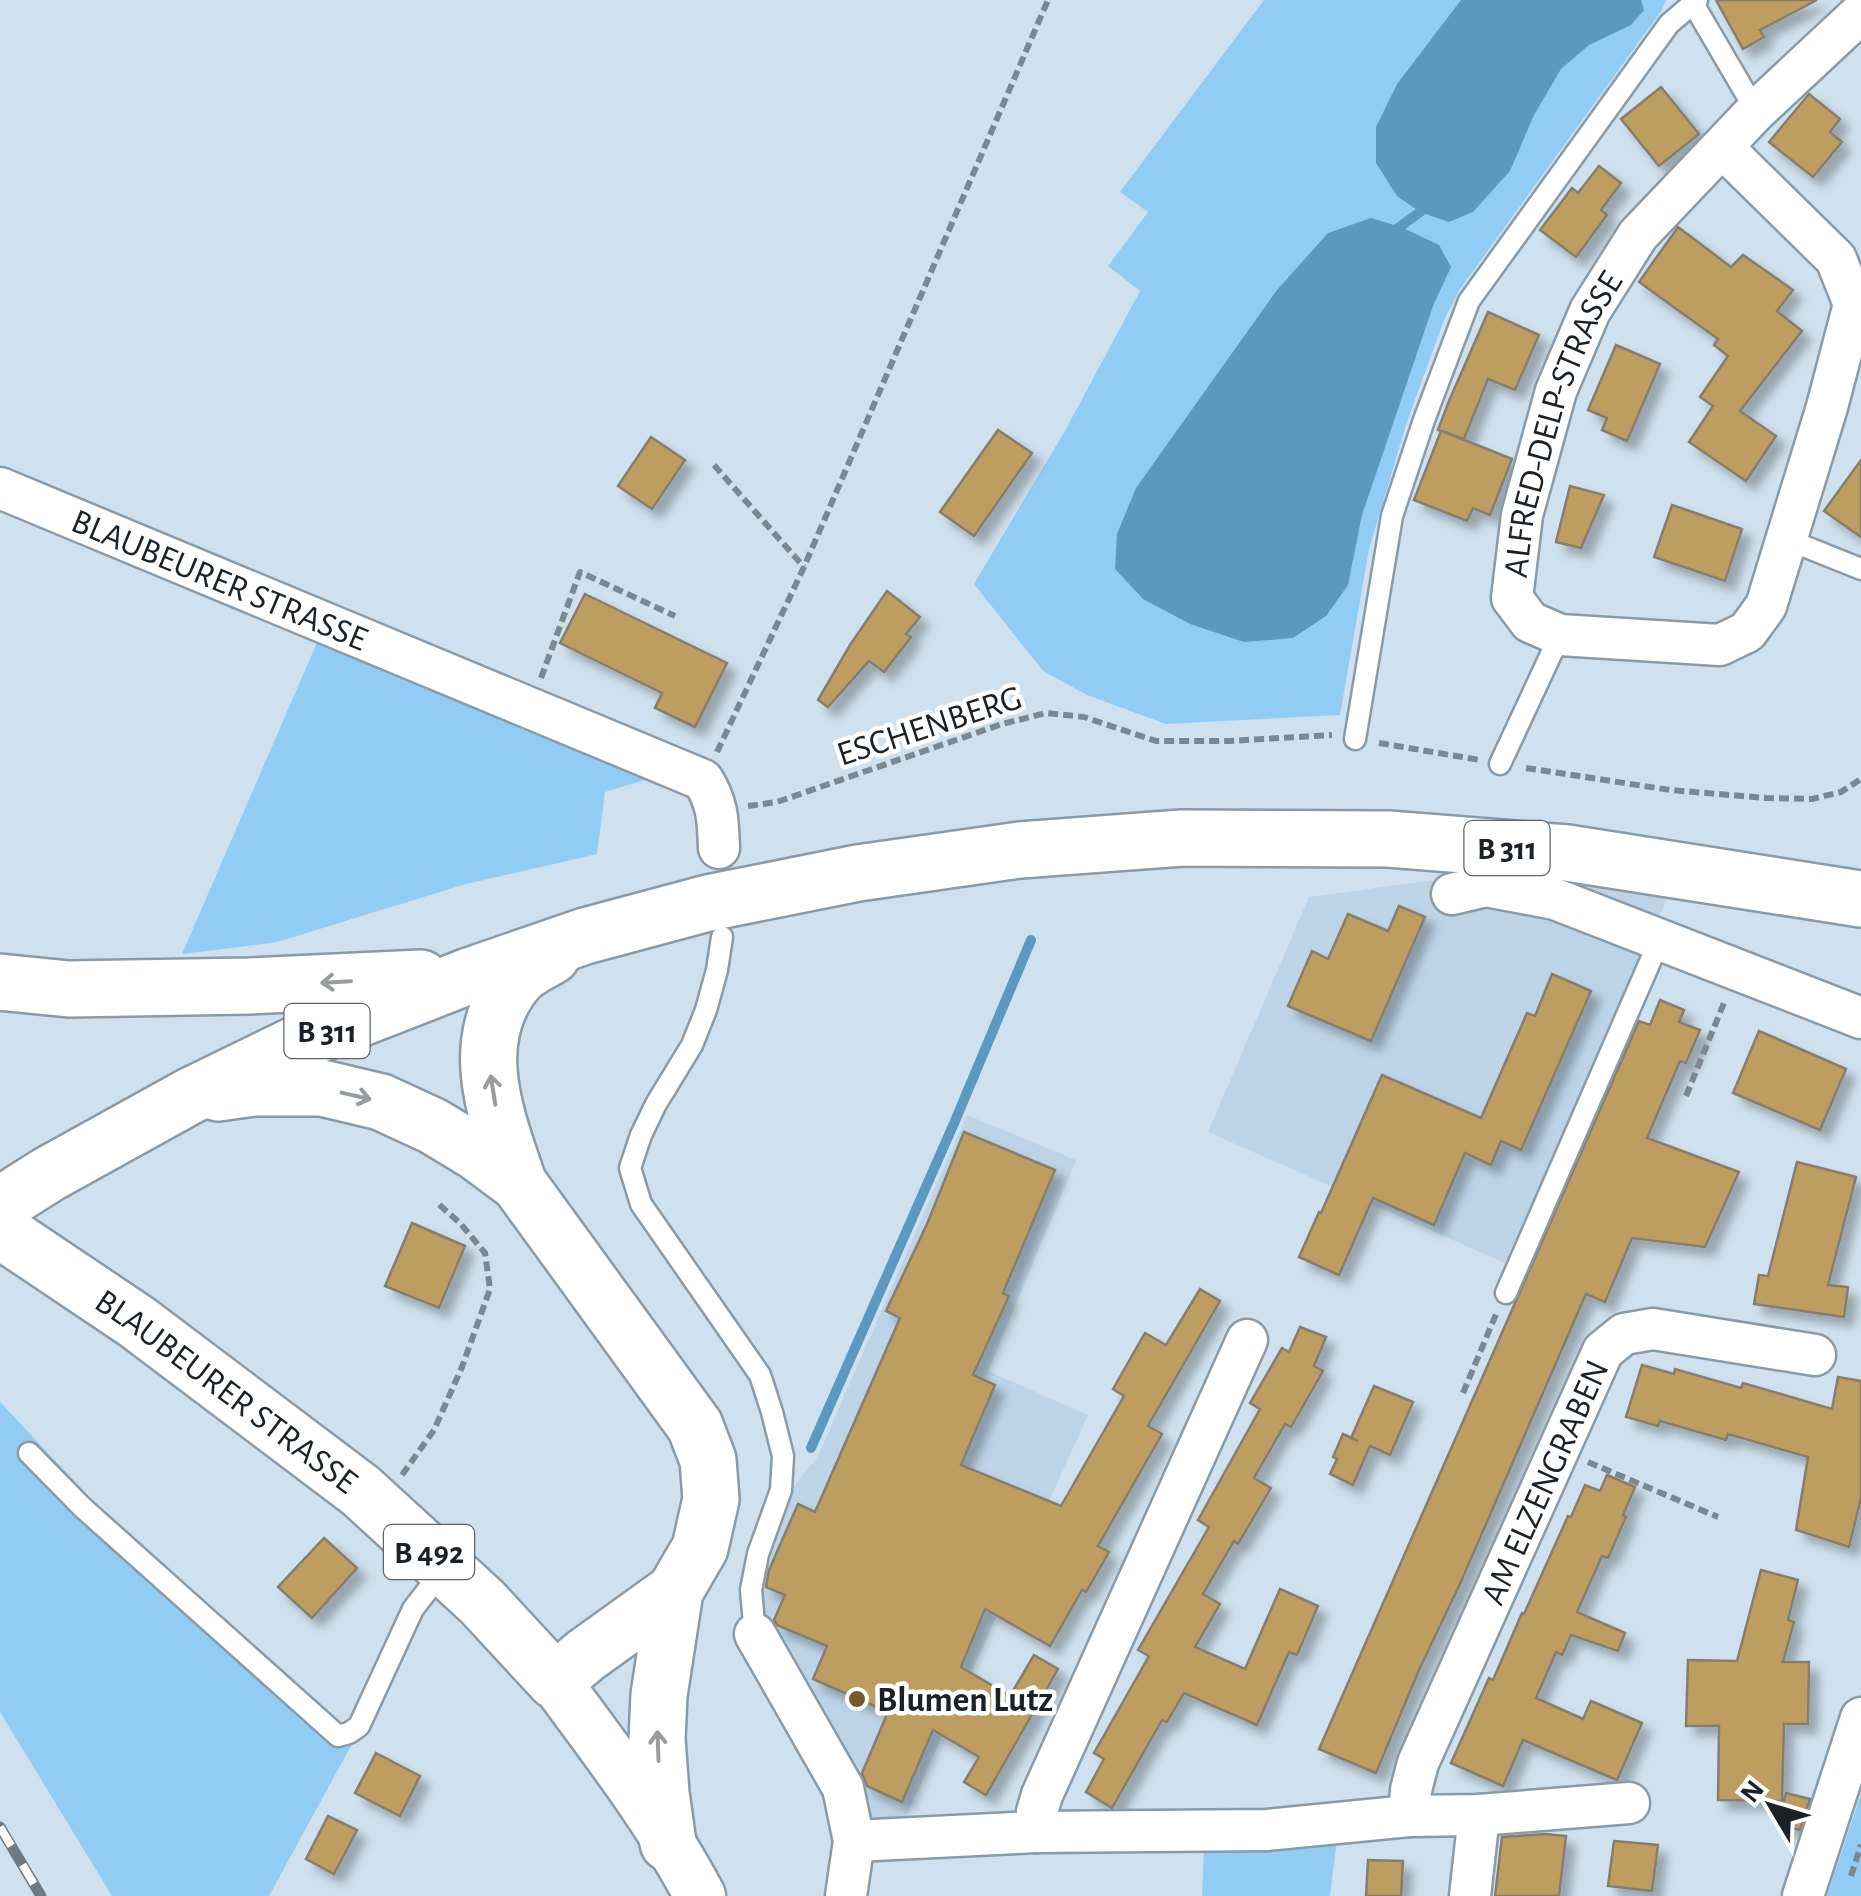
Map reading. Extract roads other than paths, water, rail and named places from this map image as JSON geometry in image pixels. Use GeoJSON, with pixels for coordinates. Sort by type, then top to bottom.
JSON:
{"type":"FeatureCollection","features":[{"type":"Feature","properties":{"kind":"main road","name":"B 311"},"geometry":{"type":"LineString","coordinates":[[0,1204],[190,1096],[306,1040],[469,976],[585,936],[708,903],[858,873],[1020,850],[1182,838],[1388,839],[1567,853],[1850,892]]}},
{"type":"Feature","properties":{"kind":"main road"},"geometry":{"type":"LineString","coordinates":[[518,1184],[492,1092],[488,1044],[499,1007],[521,975],[585,936]]}},
{"type":"Feature","properties":{"kind":"main road"},"geometry":{"type":"LineString","coordinates":[[0,982],[69,989],[469,976]]}},
{"type":"Feature","properties":{"kind":"main road"},"geometry":{"type":"LineString","coordinates":[[190,1096],[254,1088],[322,1088],[381,1102],[476,1152],[518,1184],[695,1426],[708,1460],[711,1500],[700,1548],[675,1591],[659,1694],[657,1740],[668,1843]]}},
{"type":"Feature","properties":{"kind":"main road","name":"BLAUBEURER STRASSE"},"geometry":{"type":"LineString","coordinates":[[0,1230],[137,1322],[379,1506],[482,1602],[555,1681]]}},
{"type":"Feature","properties":{"kind":"main road"},"geometry":{"type":"LineString","coordinates":[[555,1681],[675,1591]]}},
{"type":"Feature","properties":{"kind":"street","name":"ALFRED-DELP-STRASSE"},"geometry":{"type":"LineString","coordinates":[[1560,635],[1530,622],[1512,598],[1522,515],[1556,391],[1590,311],[1638,235],[1756,111],[1861,13]]}},
{"type":"Feature","properties":{"kind":"street"},"geometry":{"type":"LineString","coordinates":[[1560,635],[1720,645],[1747,632],[1766,606],[1828,407],[1854,304],[1836,259],[1722,147]]}},
{"type":"Feature","properties":{"kind":"street","name":"BLAUBEURER STRASSE"},"geometry":{"type":"LineString","coordinates":[[0,488],[531,708],[713,813]]}},
{"type":"Feature","properties":{"kind":"street"},"geometry":{"type":"LineString","coordinates":[[1452,894],[1486,886],[1554,899],[1861,1018]]}},
{"type":"Feature","properties":{"kind":"street","name":"AM ELZENGRABEN"},"geometry":{"type":"LineString","coordinates":[[1409,1816],[1418,1763],[1604,1351],[1624,1334],[1653,1330],[1815,1355]]}},
{"type":"Feature","properties":{"kind":"street"},"geometry":{"type":"LineString","coordinates":[[1036,1832],[1042,1795],[1247,1340]]}},
{"type":"Feature","properties":{"kind":"street"},"geometry":{"type":"LineString","coordinates":[[756,1634],[843,1788],[854,1842],[846,1896]]}},
{"type":"Feature","properties":{"kind":"street","name":"BLAUBEURER STRASSE"},"geometry":{"type":"LineString","coordinates":[[555,1681],[611,1757],[700,1896]]}},
{"type":"Feature","properties":{"kind":"street"},"geometry":{"type":"LineString","coordinates":[[1803,1896],[1861,1718]]}},
{"type":"Feature","properties":{"kind":"street"},"geometry":{"type":"LineString","coordinates":[[854,1842],[1036,1832],[1267,1830],[1409,1816],[1479,1815],[1630,1803]]}},
{"type":"Feature","properties":{"kind":"street"},"geometry":{"type":"LineString","coordinates":[[1470,1896],[1479,1815]]}},
{"type":"Feature","properties":{"kind":"lane"},"geometry":{"type":"LineString","coordinates":[[1356,739],[1392,516],[1469,301],[1669,24],[1694,1],[1756,111]]}},
{"type":"Feature","properties":{"kind":"lane"},"geometry":{"type":"LineString","coordinates":[[1786,539],[1861,569]]}},
{"type":"Feature","properties":{"kind":"lane"},"geometry":{"type":"LineString","coordinates":[[1500,764],[1560,635]]}},
{"type":"Feature","properties":{"kind":"lane"},"geometry":{"type":"LineString","coordinates":[[722,937],[706,1010],[692,1045],[656,1104],[630,1168],[641,1204],[760,1375],[772,1412],[783,1456],[781,1490],[758,1554],[751,1590],[756,1634]]}},
{"type":"Feature","properties":{"kind":"lane"},"geometry":{"type":"LineString","coordinates":[[1506,1292],[1660,939]]}},
{"type":"Feature","properties":{"kind":"lane"},"geometry":{"type":"LineString","coordinates":[[29,1453],[124,1546],[338,1736],[358,1726],[413,1609],[445,1568]]}},
{"type":"Feature","properties":{"kind":"waterway"},"geometry":{"type":"LineString","coordinates":[[1390,234],[1426,203]]}},
{"type":"Feature","properties":{"kind":"waterway"},"geometry":{"type":"LineString","coordinates":[[811,1448],[1031,940]]}},
{"type":"Feature","properties":{"kind":"railway"},"geometry":{"type":"LineString","coordinates":[[0,1827],[41,1896]]}},
{"type":"Feature","properties":{"kind":"place","name":"Blumen Lutz"},"geometry":{"type":"Point","coordinates":[857,1699]}}]}
